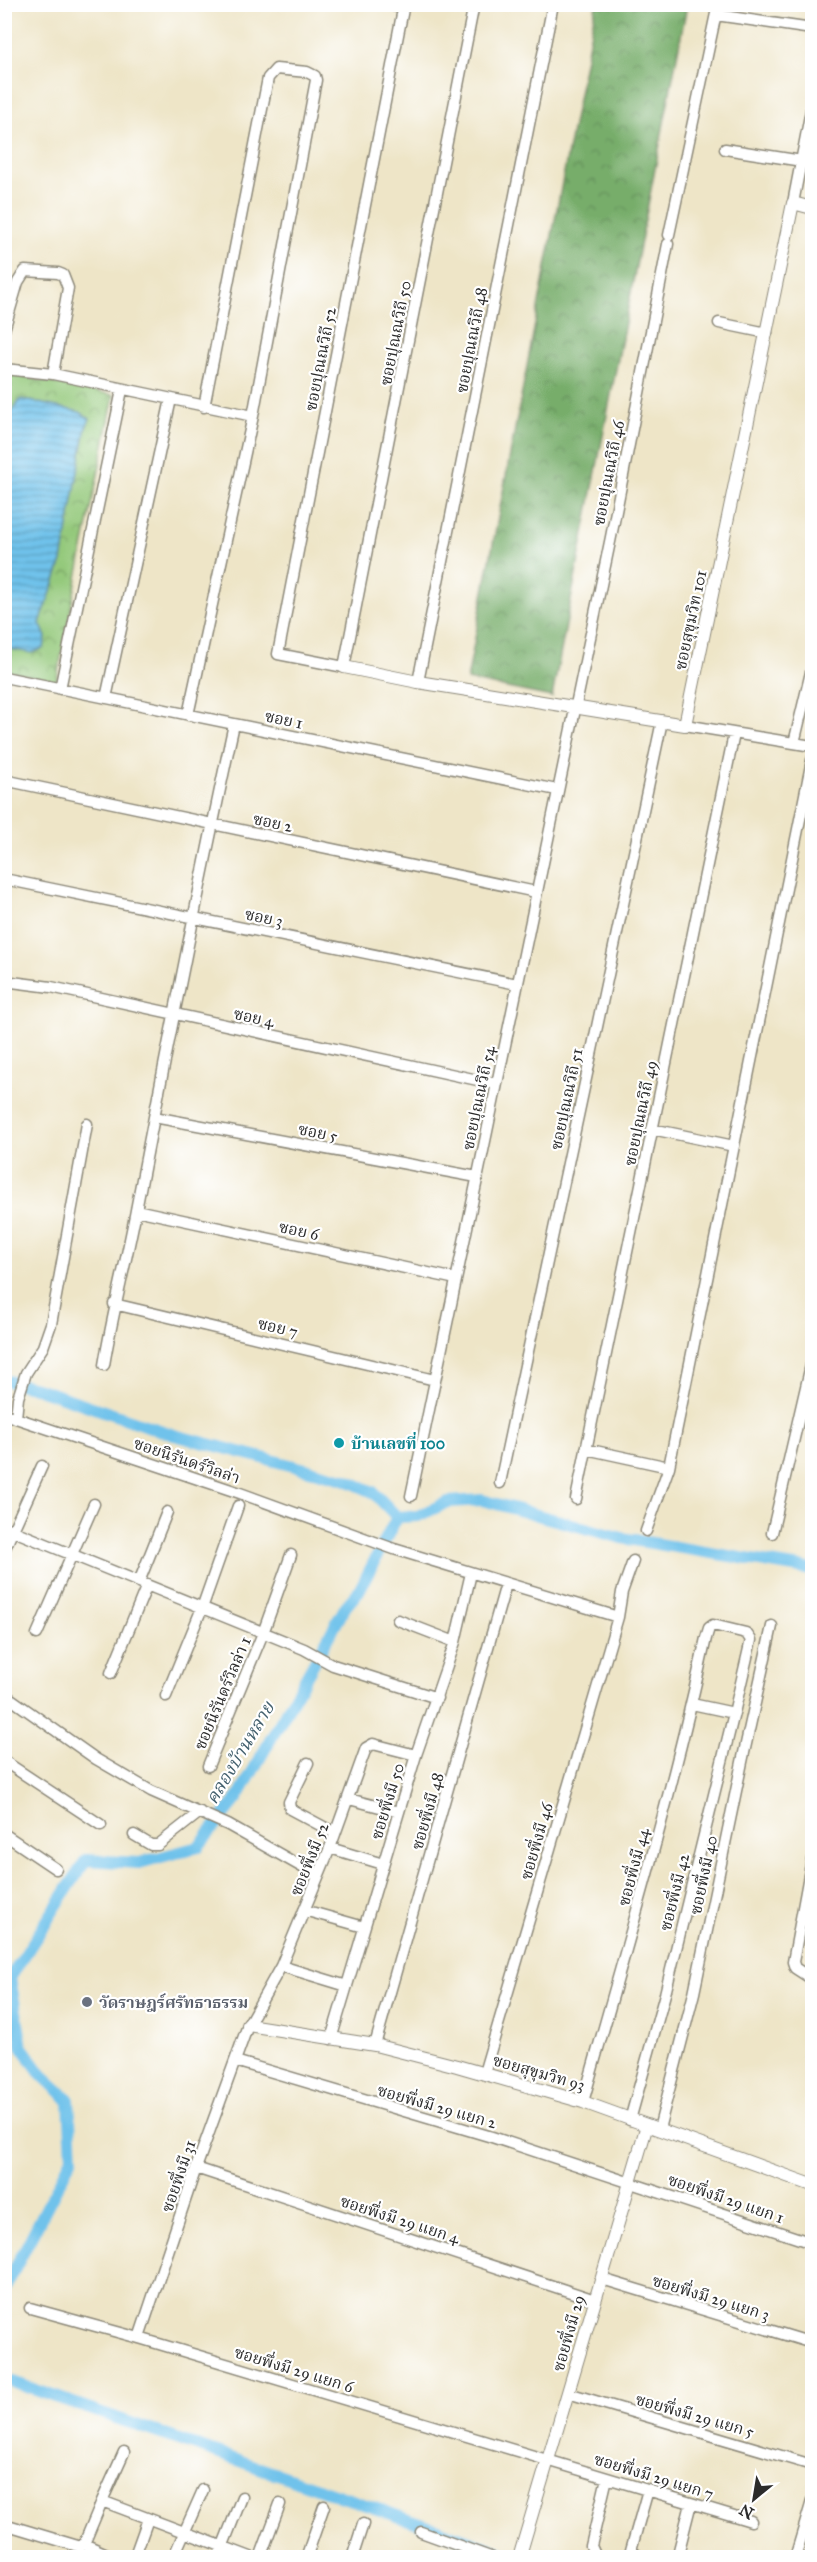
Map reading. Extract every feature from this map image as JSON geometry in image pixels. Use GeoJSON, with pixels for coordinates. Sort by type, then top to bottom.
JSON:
{"type":"FeatureCollection","features":[{"type":"Feature","properties":{"kind":"street"},"geometry":{"type":"LineString","coordinates":[[384,4],[404,6]]}},
{"type":"Feature","properties":{"kind":"street","name":"ซอยปุณณวิถี 50"},"geometry":{"type":"LineString","coordinates":[[344,667],[474,4]]}},
{"type":"Feature","properties":{"kind":"street","name":"ซอยปุณณวิถี 48"},"geometry":{"type":"LineString","coordinates":[[418,682],[553,4]]}},
{"type":"Feature","properties":{"kind":"street","name":"ซอยปุณณวิถี 52"},"geometry":{"type":"LineString","coordinates":[[344,667],[278,654],[404,6]]}},
{"type":"Feature","properties":{"kind":"street"},"geometry":{"type":"LineString","coordinates":[[717,10],[813,30]]}},
{"type":"Feature","properties":{"kind":"street","name":"ซอยปุณณวิถี 46"},"geometry":{"type":"LineString","coordinates":[[574,706],[614,525],[669,240],[717,10]]}},
{"type":"Feature","properties":{"kind":"street"},"geometry":{"type":"LineString","coordinates":[[188,715],[253,416],[316,80],[315,76],[307,72],[276,69],[268,78],[204,406]]}},
{"type":"Feature","properties":{"kind":"street"},"geometry":{"type":"LineString","coordinates":[[813,105],[793,202],[813,208]]}},
{"type":"Feature","properties":{"kind":"street"},"geometry":{"type":"LineString","coordinates":[[725,149],[802,161]]}},
{"type":"Feature","properties":{"kind":"street","name":"ซอยสุขุมวิท 101"},"geometry":{"type":"LineString","coordinates":[[686,725],[793,202]]}},
{"type":"Feature","properties":{"kind":"street"},"geometry":{"type":"LineString","coordinates":[[4,330],[18,282],[26,271],[58,273],[68,283],[53,374]]}},
{"type":"Feature","properties":{"kind":"street"},"geometry":{"type":"LineString","coordinates":[[719,322],[766,333]]}},
{"type":"Feature","properties":{"kind":"street"},"geometry":{"type":"LineString","coordinates":[[4,369],[53,374],[253,416]]}},
{"type":"Feature","properties":{"kind":"street"},"geometry":{"type":"LineString","coordinates":[[60,689],[122,390]]}},
{"type":"Feature","properties":{"kind":"street"},"geometry":{"type":"LineString","coordinates":[[106,698],[171,399]]}},
{"type":"Feature","properties":{"kind":"street"},"geometry":{"type":"LineString","coordinates":[[344,667],[418,682],[813,746]]}},
{"type":"Feature","properties":{"kind":"street"},"geometry":{"type":"LineString","coordinates":[[794,743],[813,668]]}},
{"type":"Feature","properties":{"kind":"street","name":"ซอย 1"},"geometry":{"type":"LineString","coordinates":[[4,678],[557,790]]}},
{"type":"Feature","properties":{"kind":"street","name":"ซอยปุณณวิถี 54"},"geometry":{"type":"LineString","coordinates":[[411,1496],[574,706]]}},
{"type":"Feature","properties":{"kind":"street","name":"ซอยปุณณวิถี 51"},"geometry":{"type":"LineString","coordinates":[[500,1483],[662,721]]}},
{"type":"Feature","properties":{"kind":"street"},"geometry":{"type":"LineString","coordinates":[[104,1365],[114,1304],[136,1210],[192,917],[234,724]]}},
{"type":"Feature","properties":{"kind":"street","name":"ซอยปุณณวิถี 49"},"geometry":{"type":"LineString","coordinates":[[576,1499],[734,734]]}},
{"type":"Feature","properties":{"kind":"street"},"geometry":{"type":"LineString","coordinates":[[646,1531],[669,1467],[813,760]]}},
{"type":"Feature","properties":{"kind":"street","name":"ซอย 2"},"geometry":{"type":"LineString","coordinates":[[4,780],[536,892]]}},
{"type":"Feature","properties":{"kind":"street","name":"ซอย 3"},"geometry":{"type":"LineString","coordinates":[[4,879],[517,984]]}},
{"type":"Feature","properties":{"kind":"street","name":"ซอย 4"},"geometry":{"type":"LineString","coordinates":[[4,981],[51,987],[496,1084]]}},
{"type":"Feature","properties":{"kind":"street","name":"ซอย 5"},"geometry":{"type":"LineString","coordinates":[[154,1117],[477,1177]]}},
{"type":"Feature","properties":{"kind":"street"},"geometry":{"type":"LineString","coordinates":[[16,1418],[18,1398],[26,1373],[43,1347],[51,1324],[87,1124]]}},
{"type":"Feature","properties":{"kind":"street"},"geometry":{"type":"LineString","coordinates":[[652,1129],[734,1146]]}},
{"type":"Feature","properties":{"kind":"street","name":"ซอย 6"},"geometry":{"type":"LineString","coordinates":[[136,1210],[456,1279]]}},
{"type":"Feature","properties":{"kind":"street","name":"ซอย 7"},"geometry":{"type":"LineString","coordinates":[[114,1304],[435,1380]]}},
{"type":"Feature","properties":{"kind":"street"},"geometry":{"type":"LineString","coordinates":[[772,1533],[813,1361]]}},
{"type":"Feature","properties":{"kind":"street","name":"ซอยนิรันดร์วิลล่า"},"geometry":{"type":"LineString","coordinates":[[4,1414],[394,1549],[618,1617]]}},
{"type":"Feature","properties":{"kind":"street"},"geometry":{"type":"LineString","coordinates":[[586,1449],[669,1467]]}},
{"type":"Feature","properties":{"kind":"street"},"geometry":{"type":"LineString","coordinates":[[4,1551],[9,1529],[42,1466]]}},
{"type":"Feature","properties":{"kind":"street"},"geometry":{"type":"LineString","coordinates":[[37,1634],[94,1504]]}},
{"type":"Feature","properties":{"kind":"street"},"geometry":{"type":"LineString","coordinates":[[166,1696],[202,1608],[238,1506]]}},
{"type":"Feature","properties":{"kind":"street"},"geometry":{"type":"LineString","coordinates":[[111,1673],[167,1512]]}},
{"type":"Feature","properties":{"kind":"street"},"geometry":{"type":"LineString","coordinates":[[9,1529],[304,1650],[333,1665],[437,1698]]}},
{"type":"Feature","properties":{"kind":"street","name":"ซอยนิรันดร์วิลล่า 1"},"geometry":{"type":"LineString","coordinates":[[208,1766],[263,1633],[291,1555]]}},
{"type":"Feature","properties":{"kind":"street","name":"ซอยพึ่งมี 46"},"geometry":{"type":"LineString","coordinates":[[484,2073],[618,1617],[622,1592],[633,1561]]}},
{"type":"Feature","properties":{"kind":"street","name":"ซอยพึ่งมี 50"},"geometry":{"type":"LineString","coordinates":[[331,2039],[416,1755],[455,1642],[471,1573]]}},
{"type":"Feature","properties":{"kind":"street","name":"ซอยพึ่งมี 48"},"geometry":{"type":"LineString","coordinates":[[375,2045],[506,1584]]}},
{"type":"Feature","properties":{"kind":"street"},"geometry":{"type":"LineString","coordinates":[[398,1620],[455,1642]]}},
{"type":"Feature","properties":{"kind":"street","name":"ซอยพึ่งมี 42"},"geometry":{"type":"LineString","coordinates":[[630,2120],[665,1994],[734,1713],[750,1638],[747,1634],[713,1625],[709,1628],[706,1638]]}},
{"type":"Feature","properties":{"kind":"street","name":"ซอยพึ่งมี 40"},"geometry":{"type":"LineString","coordinates":[[653,2127],[694,1993],[772,1626]]}},
{"type":"Feature","properties":{"kind":"street","name":"ซอยพึ่งมี 44"},"geometry":{"type":"LineString","coordinates":[[583,2102],[692,1704],[706,1638]]}},
{"type":"Feature","properties":{"kind":"street"},"geometry":{"type":"LineString","coordinates":[[4,1694],[96,1759],[151,1791],[228,1825],[318,1876]]}},
{"type":"Feature","properties":{"kind":"street"},"geometry":{"type":"LineString","coordinates":[[692,1704],[734,1713]]}},
{"type":"Feature","properties":{"kind":"street","name":"ซอยพึ่งมี 52"},"geometry":{"type":"LineString","coordinates":[[248,2025],[281,1966],[330,1848],[369,1745],[416,1755]]}},
{"type":"Feature","properties":{"kind":"street"},"geometry":{"type":"LineString","coordinates":[[4,1761],[101,1825]]}},
{"type":"Feature","properties":{"kind":"street"},"geometry":{"type":"LineString","coordinates":[[308,1763],[289,1802],[290,1809],[335,1833]]}},
{"type":"Feature","properties":{"kind":"street"},"geometry":{"type":"LineString","coordinates":[[348,1799],[399,1812]]}},
{"type":"Feature","properties":{"kind":"street"},"geometry":{"type":"LineString","coordinates":[[134,1835],[151,1845],[158,1845],[200,1812]]}},
{"type":"Feature","properties":{"kind":"street"},"geometry":{"type":"LineString","coordinates":[[4,1834],[56,1869]]}},
{"type":"Feature","properties":{"kind":"street"},"geometry":{"type":"LineString","coordinates":[[330,1848],[383,1864]]}},
{"type":"Feature","properties":{"kind":"street"},"geometry":{"type":"LineString","coordinates":[[813,1859],[793,1962],[795,1968],[813,1979]]}},
{"type":"Feature","properties":{"kind":"street"},"geometry":{"type":"LineString","coordinates":[[304,1910],[364,1928]]}},
{"type":"Feature","properties":{"kind":"street"},"geometry":{"type":"LineString","coordinates":[[281,1966],[347,1986]]}},
{"type":"Feature","properties":{"kind":"street","name":"ซอยสุขุมวิท 93"},"geometry":{"type":"LineString","coordinates":[[248,2025],[375,2045],[484,2073],[583,2102],[813,2184]]}},
{"type":"Feature","properties":{"kind":"street","name":"ซอยพึ่งมี 31"},"geometry":{"type":"LineString","coordinates":[[140,2338],[196,2168],[248,2025]]}},
{"type":"Feature","properties":{"kind":"street","name":"ซอยพึ่งมี 29 แยก 2"},"geometry":{"type":"LineString","coordinates":[[235,2061],[492,2137],[630,2182]]}},
{"type":"Feature","properties":{"kind":"street","name":"ซอยพึ่งมี 29"},"geometry":{"type":"LineString","coordinates":[[520,2554],[630,2182],[653,2127]]}},
{"type":"Feature","properties":{"kind":"street","name":"ซอยพึ่งมี 29 แยก 4"},"geometry":{"type":"LineString","coordinates":[[196,2168],[596,2300]]}},
{"type":"Feature","properties":{"kind":"street","name":"ซอยพึ่งมี 29 แยก 1"},"geometry":{"type":"LineString","coordinates":[[630,2182],[813,2243]]}},
{"type":"Feature","properties":{"kind":"street","name":"ซอยพึ่งมี 29 แยก 3"},"geometry":{"type":"LineString","coordinates":[[602,2279],[813,2343]]}},
{"type":"Feature","properties":{"kind":"street","name":"ซอยพึ่งมี 29 แยก 6"},"geometry":{"type":"LineString","coordinates":[[30,2308],[140,2338],[548,2460]]}},
{"type":"Feature","properties":{"kind":"street","name":"ซอยพึ่งมี 29 แยก 5"},"geometry":{"type":"LineString","coordinates":[[568,2393],[813,2465]]}},
{"type":"Feature","properties":{"kind":"street"},"geometry":{"type":"LineString","coordinates":[[11,2526],[77,2547],[84,2544],[124,2452]]}},
{"type":"Feature","properties":{"kind":"street","name":"ซอยพึ่งมี 29 แยก 7"},"geometry":{"type":"LineString","coordinates":[[548,2460],[751,2521]]}},
{"type":"Feature","properties":{"kind":"street"},"geometry":{"type":"LineString","coordinates":[[596,2557],[591,2546],[607,2478]]}},
{"type":"Feature","properties":{"kind":"street"},"geometry":{"type":"LineString","coordinates":[[173,2558],[203,2490]]}},
{"type":"Feature","properties":{"kind":"street"},"geometry":{"type":"LineString","coordinates":[[641,2558],[631,2550],[648,2490]]}},
{"type":"Feature","properties":{"kind":"street"},"geometry":{"type":"LineString","coordinates":[[218,2558],[242,2498]]}},
{"type":"Feature","properties":{"kind":"street"},"geometry":{"type":"LineString","coordinates":[[102,2501],[253,2558]]}},
{"type":"Feature","properties":{"kind":"street"},"geometry":{"type":"LineString","coordinates":[[795,2558],[813,2501]]}},
{"type":"Feature","properties":{"kind":"street"},"geometry":{"type":"LineString","coordinates":[[677,2558],[691,2503]]}},
{"type":"Feature","properties":{"kind":"street"},"geometry":{"type":"LineString","coordinates":[[260,2558],[280,2504]]}},
{"type":"Feature","properties":{"kind":"street"},"geometry":{"type":"LineString","coordinates":[[306,2558],[324,2506]]}},
{"type":"Feature","properties":{"kind":"street"},"geometry":{"type":"LineString","coordinates":[[134,2558],[148,2519]]}},
{"type":"Feature","properties":{"kind":"street"},"geometry":{"type":"LineString","coordinates":[[352,2558],[363,2524]]}},
{"type":"Feature","properties":{"kind":"street"},"geometry":{"type":"LineString","coordinates":[[421,2532],[493,2558]]}},
{"type":"Feature","properties":{"kind":"street"},"geometry":{"type":"LineString","coordinates":[[84,2544],[116,2558]]}},
{"type":"Feature","properties":{"kind":"green space"},"geometry":{"type":"Polygon","coordinates":[[[596,5],[687,5],[552,697],[467,680],[596,5]]]}},
{"type":"Feature","properties":{"kind":"green space"},"geometry":{"type":"Polygon","coordinates":[[[8,374],[114,395],[56,682],[5,670],[5,376],[8,374]]]}},
{"type":"Feature","properties":{"kind":"water"},"geometry":{"type":"Polygon","coordinates":[[[21,399],[80,412],[90,419],[86,427],[62,561],[40,623],[46,637],[44,648],[32,653],[4,648],[5,441],[11,412],[21,399]]]}},
{"type":"Feature","properties":{"kind":"waterway","name":"คลองบ้านหลาย"},"geometry":{"type":"LineString","coordinates":[[4,1380],[39,1389],[174,1435],[344,1479],[373,1492],[397,1517],[359,1591],[346,1606],[237,1799],[198,1847],[139,1863],[86,1860],[10,1978],[22,2047],[42,2075],[69,2100],[72,2158],[4,2290]]}},
{"type":"Feature","properties":{"kind":"waterway"},"geometry":{"type":"LineString","coordinates":[[397,1517],[418,1516],[448,1502],[482,1500],[622,1538],[812,1570]]}},
{"type":"Feature","properties":{"kind":"waterway"},"geometry":{"type":"LineString","coordinates":[[4,2379],[518,2558]]}},
{"type":"Feature","properties":{"kind":"place","name":"บ้านเลขที่ 100"},"geometry":{"type":"Point","coordinates":[339,1443]}},
{"type":"Feature","properties":{"kind":"place","name":"วัดราษฎร์ศรัทธาธรรม"},"geometry":{"type":"Point","coordinates":[87,2002]}}]}
